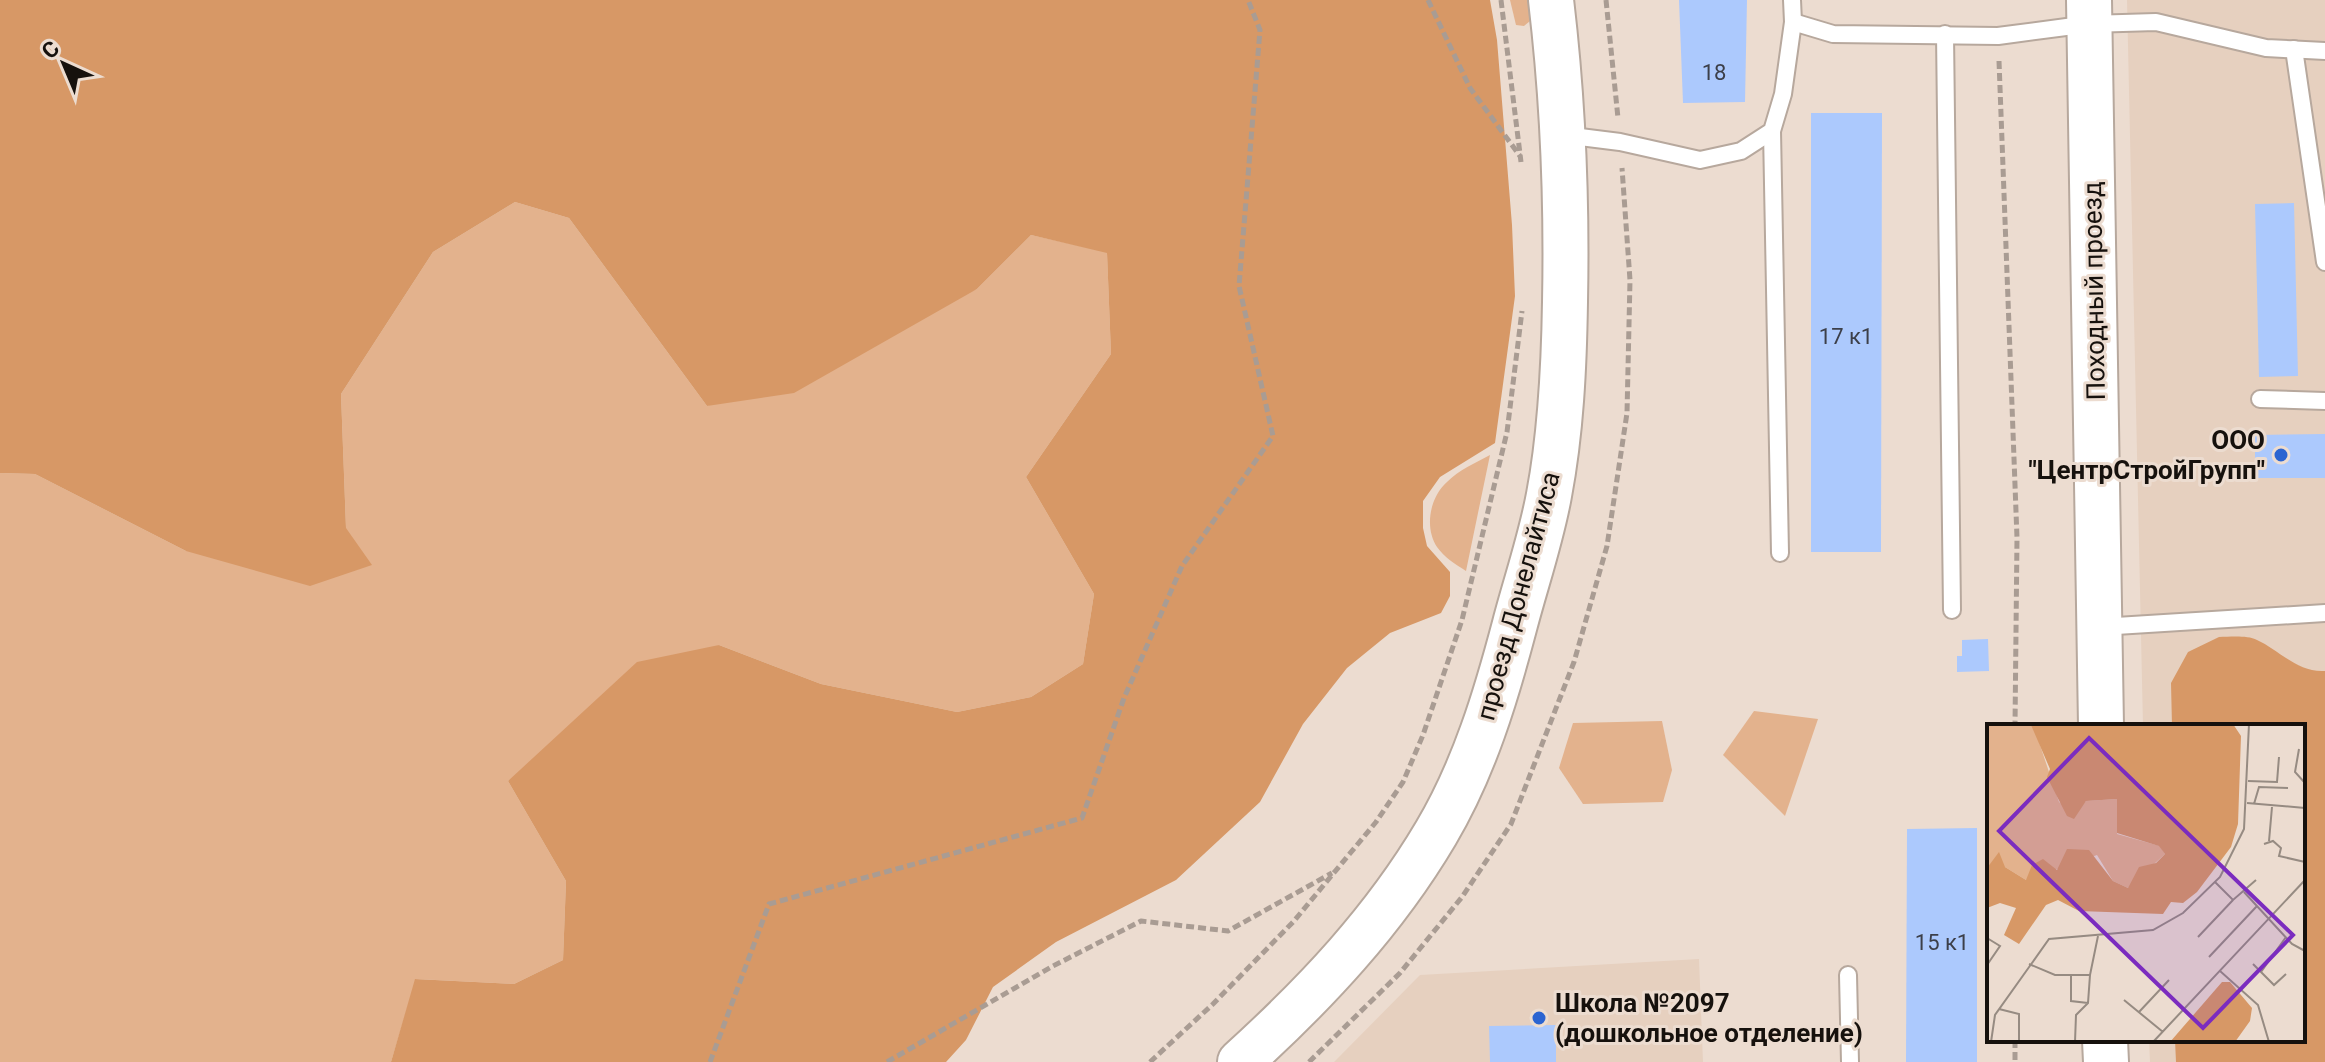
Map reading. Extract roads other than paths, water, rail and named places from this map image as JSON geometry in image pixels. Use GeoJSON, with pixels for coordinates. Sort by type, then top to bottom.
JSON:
{"type":"FeatureCollection","features":[{"type":"Feature","properties":{"kind":"street","name":"проезд Донелайтиса"},"geometry":{"type":"LineString","coordinates":[[1240,1062],[1328,977],[1369,931],[1403,883],[1437,832],[1469,767],[1497,689],[1549,496],[1563,382],[1566,258],[1563,134],[1560,73],[1551,0]]}},
{"type":"Feature","properties":{"kind":"street","name":"Походный проезд"},"geometry":{"type":"LineString","coordinates":[[2089,12],[2101,724]]}},
{"type":"Feature","properties":{"kind":"street"},"geometry":{"type":"LineString","coordinates":[[2105,1042],[2106,1062]]}},
{"type":"Feature","properties":{"kind":"lane"},"geometry":{"type":"LineString","coordinates":[[1780,553],[1772,131],[1783,94],[1793,22],[1792,0]]}},
{"type":"Feature","properties":{"kind":"lane"},"geometry":{"type":"LineString","coordinates":[[1793,22],[1833,34],[1998,36],[2089,12],[2156,22],[2266,48],[2325,51]]}},
{"type":"Feature","properties":{"kind":"lane"},"geometry":{"type":"LineString","coordinates":[[1945,34],[1952,610]]}},
{"type":"Feature","properties":{"kind":"lane"},"geometry":{"type":"LineString","coordinates":[[2294,49],[2325,262]]}},
{"type":"Feature","properties":{"kind":"lane"},"geometry":{"type":"LineString","coordinates":[[1563,134],[1620,142],[1700,160],[1741,151],[1772,131]]}},
{"type":"Feature","properties":{"kind":"lane"},"geometry":{"type":"LineString","coordinates":[[2260,399],[2325,401]]}},
{"type":"Feature","properties":{"kind":"lane"},"geometry":{"type":"LineString","coordinates":[[2099,627],[2325,613]]}},
{"type":"Feature","properties":{"kind":"lane"},"geometry":{"type":"LineString","coordinates":[[1848,975],[1850,1062]]}},
{"type":"Feature","properties":{"kind":"place","name":"ООО \"ЦентрСтройГрупп\""},"geometry":{"type":"Point","coordinates":[2281,455]}},
{"type":"Feature","properties":{"kind":"place","name":"Школа №2097 (дошкольное отделение)"},"geometry":{"type":"Point","coordinates":[1539,1018]}}]}
